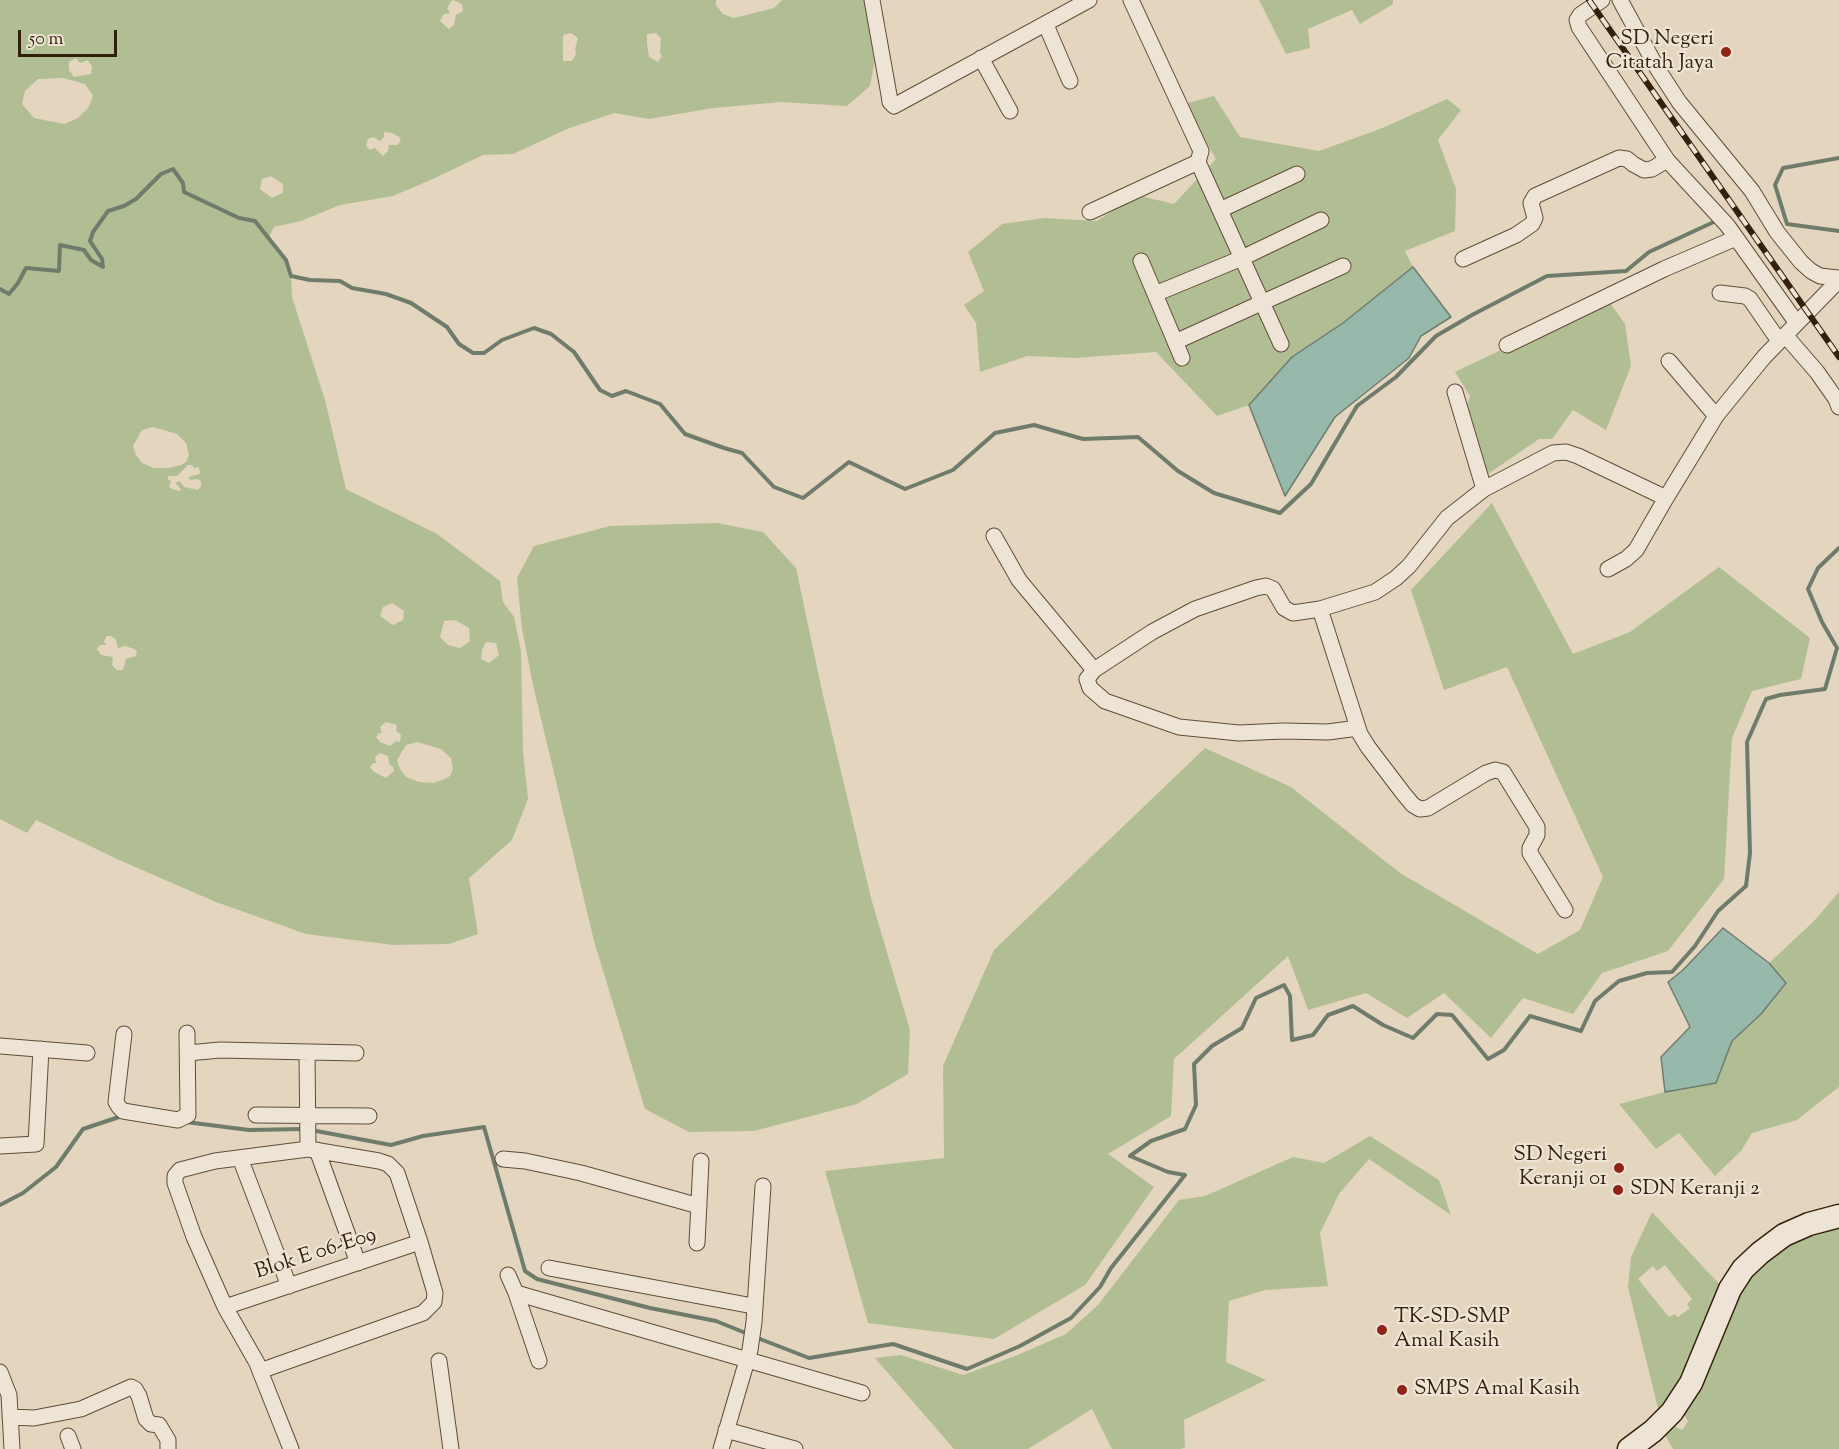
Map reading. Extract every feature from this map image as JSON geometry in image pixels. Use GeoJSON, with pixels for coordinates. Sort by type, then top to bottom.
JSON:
{"type":"FeatureCollection","features":[{"type":"Feature","properties":{"kind":"main road"},"geometry":{"type":"LineString","coordinates":[[1629,1449],[1653,1431],[1672,1412],[1691,1383],[1730,1289],[1743,1269],[1784,1235],[1809,1224],[1839,1216]]}},
{"type":"Feature","properties":{"kind":"street"},"geometry":{"type":"LineString","coordinates":[[872,0],[889,95],[893,105],[1089,0]]}},
{"type":"Feature","properties":{"kind":"street"},"geometry":{"type":"LineString","coordinates":[[1131,0],[1201,152],[1198,162],[1281,344]]}},
{"type":"Feature","properties":{"kind":"street"},"geometry":{"type":"LineString","coordinates":[[1602,0],[1580,15],[1577,23],[1667,160],[1727,225],[1796,322]]}},
{"type":"Feature","properties":{"kind":"street"},"geometry":{"type":"LineString","coordinates":[[1620,0],[1657,68],[1679,102],[1752,191],[1777,232],[1811,271],[1820,276],[1839,279]]}},
{"type":"Feature","properties":{"kind":"street"},"geometry":{"type":"LineString","coordinates":[[1046,25],[1070,81]]}},
{"type":"Feature","properties":{"kind":"street"},"geometry":{"type":"LineString","coordinates":[[981,58],[1010,111]]}},
{"type":"Feature","properties":{"kind":"street"},"geometry":{"type":"LineString","coordinates":[[1463,259],[1516,235],[1532,224],[1534,218],[1531,203],[1535,196],[1619,158],[1627,159],[1644,170],[1652,169],[1667,160]]}},
{"type":"Feature","properties":{"kind":"street"},"geometry":{"type":"LineString","coordinates":[[1090,212],[1198,162]]}},
{"type":"Feature","properties":{"kind":"street"},"geometry":{"type":"LineString","coordinates":[[1220,210],[1297,174]]}},
{"type":"Feature","properties":{"kind":"street"},"geometry":{"type":"LineString","coordinates":[[1155,294],[1242,258],[1321,220]]}},
{"type":"Feature","properties":{"kind":"street"},"geometry":{"type":"LineString","coordinates":[[1508,345],[1664,269],[1737,238]]}},
{"type":"Feature","properties":{"kind":"street"},"geometry":{"type":"LineString","coordinates":[[1141,261],[1182,358]]}},
{"type":"Feature","properties":{"kind":"street"},"geometry":{"type":"LineString","coordinates":[[1175,342],[1343,266]]}},
{"type":"Feature","properties":{"kind":"street"},"geometry":{"type":"LineString","coordinates":[[1608,569],[1626,559],[1636,550],[1716,416],[1764,357],[1839,279]]}},
{"type":"Feature","properties":{"kind":"street"},"geometry":{"type":"LineString","coordinates":[[1720,293],[1745,296],[1750,299],[1782,338],[1817,372],[1839,407]]}},
{"type":"Feature","properties":{"kind":"street"},"geometry":{"type":"LineString","coordinates":[[1669,361],[1716,416]]}},
{"type":"Feature","properties":{"kind":"street"},"geometry":{"type":"LineString","coordinates":[[1455,392],[1484,489]]}},
{"type":"Feature","properties":{"kind":"street"},"geometry":{"type":"LineString","coordinates":[[1358,728],[1329,732],[1239,733],[1179,727],[1106,701],[1090,688],[1087,679],[1094,670],[1152,632],[1195,609],[1256,588],[1266,586],[1273,589],[1284,608],[1293,613],[1320,609],[1375,592],[1396,578],[1408,566],[1447,518],[1484,489],[1548,455],[1559,452],[1578,456],[1666,498]]}},
{"type":"Feature","properties":{"kind":"street"},"geometry":{"type":"LineString","coordinates":[[994,536],[1019,580],[1094,670]]}},
{"type":"Feature","properties":{"kind":"street"},"geometry":{"type":"LineString","coordinates":[[1320,609],[1358,728],[1368,747],[1413,805],[1428,808],[1486,773],[1495,770],[1503,772],[1537,827],[1537,835],[1530,848],[1530,853],[1565,910]]}},
{"type":"Feature","properties":{"kind":"street"},"geometry":{"type":"LineString","coordinates":[[124,1034],[116,1102],[118,1107],[123,1111],[178,1120],[188,1115],[187,1033]]}},
{"type":"Feature","properties":{"kind":"street"},"geometry":{"type":"LineString","coordinates":[[0,1046],[87,1053]]}},
{"type":"Feature","properties":{"kind":"street"},"geometry":{"type":"LineString","coordinates":[[0,1146],[36,1144],[41,1048]]}},
{"type":"Feature","properties":{"kind":"street"},"geometry":{"type":"LineString","coordinates":[[188,1053],[220,1050],[356,1053]]}},
{"type":"Feature","properties":{"kind":"street"},"geometry":{"type":"LineString","coordinates":[[308,1053],[310,1137],[358,1263]]}},
{"type":"Feature","properties":{"kind":"street"},"geometry":{"type":"LineString","coordinates":[[256,1115],[393,1168],[397,1173],[420,1242],[436,1298],[423,1312],[260,1371]]}},
{"type":"Feature","properties":{"kind":"street"},"geometry":{"type":"LineString","coordinates":[[291,1449],[257,1363],[225,1307],[194,1237],[174,1179],[176,1173],[182,1169],[240,1158],[369,1116]]}},
{"type":"Feature","properties":{"kind":"street"},"geometry":{"type":"LineString","coordinates":[[240,1158],[289,1286]]}},
{"type":"Feature","properties":{"kind":"street"},"geometry":{"type":"LineString","coordinates":[[503,1159],[525,1161],[581,1173],[699,1206]]}},
{"type":"Feature","properties":{"kind":"street"},"geometry":{"type":"LineString","coordinates":[[697,1244],[702,1161]]}},
{"type":"Feature","properties":{"kind":"street"},"geometry":{"type":"LineString","coordinates":[[721,1449],[748,1356],[754,1314],[762,1186]]}},
{"type":"Feature","properties":{"kind":"street","name":"Blok E 06-E09"},"geometry":{"type":"LineString","coordinates":[[225,1307],[420,1242]]}},
{"type":"Feature","properties":{"kind":"street"},"geometry":{"type":"LineString","coordinates":[[549,1268],[754,1314]]}},
{"type":"Feature","properties":{"kind":"street"},"geometry":{"type":"LineString","coordinates":[[508,1275],[539,1361]]}},
{"type":"Feature","properties":{"kind":"street"},"geometry":{"type":"LineString","coordinates":[[516,1293],[748,1356],[862,1393]]}},
{"type":"Feature","properties":{"kind":"street"},"geometry":{"type":"LineString","coordinates":[[439,1361],[451,1449]]}},
{"type":"Feature","properties":{"kind":"street"},"geometry":{"type":"LineString","coordinates":[[0,1372],[9,1395],[12,1449]]}},
{"type":"Feature","properties":{"kind":"street"},"geometry":{"type":"LineString","coordinates":[[10,1417],[34,1418],[81,1409],[131,1388],[135,1389],[139,1396],[146,1419],[151,1424],[159,1425],[164,1432],[168,1440],[168,1449]]}},
{"type":"Feature","properties":{"kind":"street"},"geometry":{"type":"LineString","coordinates":[[726,1430],[795,1449]]}},
{"type":"Feature","properties":{"kind":"shaded area"},"geometry":{"type":"Polygon","coordinates":[[[0,0],[452,0],[447,8],[450,13],[444,14],[440,21],[449,29],[454,25],[456,15],[463,11],[462,4],[453,0],[716,0],[716,5],[723,14],[734,18],[774,8],[782,0],[867,0],[877,48],[870,86],[847,106],[781,102],[713,108],[649,119],[614,113],[567,129],[513,154],[483,155],[393,196],[340,205],[301,221],[274,227],[268,239],[286,260],[291,276],[292,297],[325,400],[346,489],[437,534],[500,581],[503,602],[514,617],[521,651],[523,752],[528,799],[512,840],[469,878],[478,934],[449,944],[394,945],[306,934],[216,902],[119,860],[36,820],[27,833],[0,819],[0,0]],[[571,33],[563,35],[563,61],[572,61],[576,54],[578,38],[571,33]],[[656,33],[647,34],[649,57],[658,62],[662,56],[660,53],[661,38],[656,33]],[[76,58],[69,62],[69,70],[74,77],[91,74],[92,67],[88,60],[80,63],[76,58]],[[63,78],[38,79],[25,91],[22,104],[34,118],[64,124],[78,118],[88,108],[93,96],[85,84],[63,78]],[[384,132],[384,137],[380,141],[373,137],[368,139],[366,146],[370,150],[375,148],[383,156],[388,151],[389,145],[398,145],[401,138],[384,132]],[[271,176],[262,179],[260,189],[272,198],[283,193],[283,184],[271,176]],[[153,427],[142,430],[133,446],[142,463],[154,468],[169,468],[186,462],[189,455],[186,443],[177,434],[153,427]],[[188,465],[177,476],[168,476],[171,481],[169,487],[179,491],[181,489],[175,483],[180,481],[184,487],[198,490],[201,486],[201,481],[190,480],[189,477],[200,474],[199,467],[194,468],[192,465],[188,465]],[[392,603],[383,607],[380,616],[393,625],[403,620],[404,611],[392,603]],[[455,620],[444,621],[440,637],[448,645],[460,648],[470,641],[469,628],[455,620]],[[107,636],[104,641],[106,645],[100,645],[97,649],[101,655],[113,657],[112,665],[117,670],[123,670],[126,659],[136,656],[137,652],[125,646],[118,648],[116,640],[111,636],[107,636]],[[486,642],[481,659],[489,663],[499,655],[496,643],[486,642]],[[386,722],[380,727],[382,733],[376,737],[380,742],[390,746],[396,741],[400,742],[401,735],[396,731],[397,725],[386,722]],[[417,742],[406,745],[397,760],[406,777],[419,782],[433,783],[450,776],[453,769],[451,758],[441,749],[417,742]],[[380,753],[375,757],[376,763],[370,767],[374,772],[386,778],[394,771],[389,764],[388,756],[380,753]]]}},
{"type":"Feature","properties":{"kind":"shaded area"},"geometry":{"type":"Polygon","coordinates":[[[1259,0],[1393,0],[1393,4],[1360,24],[1352,10],[1308,29],[1310,48],[1286,54],[1259,0]]]}},
{"type":"Feature","properties":{"kind":"shaded area"},"geometry":{"type":"Polygon","coordinates":[[[1214,96],[1240,137],[1319,151],[1380,129],[1447,99],[1461,110],[1438,140],[1456,189],[1455,231],[1405,251],[1413,267],[1343,323],[1292,357],[1249,405],[1217,416],[1156,352],[1075,358],[1027,356],[980,372],[976,323],[964,305],[984,291],[968,252],[1002,224],[1045,218],[1097,221],[1136,195],[1174,204],[1216,159],[1184,104],[1214,96]]]}},
{"type":"Feature","properties":{"kind":"shaded area"},"geometry":{"type":"Polygon","coordinates":[[[1413,267],[1451,317],[1421,336],[1409,358],[1335,417],[1285,496],[1249,405],[1292,357],[1343,323],[1413,267]]]}},
{"type":"Feature","properties":{"kind":"shaded area"},"geometry":{"type":"Polygon","coordinates":[[[1607,299],[1625,324],[1631,366],[1606,430],[1573,410],[1552,439],[1539,439],[1485,476],[1464,415],[1470,396],[1455,372],[1607,299]]]}},
{"type":"Feature","properties":{"kind":"shaded area"},"geometry":{"type":"Polygon","coordinates":[[[1492,503],[1573,654],[1630,632],[1719,567],[1810,638],[1801,679],[1752,691],[1732,738],[1724,879],[1668,951],[1602,973],[1573,1014],[1523,998],[1491,1038],[1444,993],[1407,1018],[1366,993],[1308,1010],[1288,956],[1174,1059],[1171,1116],[1108,1154],[1154,1187],[1085,1285],[994,1339],[868,1323],[825,1171],[944,1158],[943,1066],[994,950],[1205,748],[1291,787],[1400,873],[1538,954],[1580,930],[1603,877],[1507,667],[1444,690],[1411,590],[1492,503]]]}},
{"type":"Feature","properties":{"kind":"shaded area"},"geometry":{"type":"Polygon","coordinates":[[[717,523],[763,532],[796,568],[822,691],[871,898],[910,1030],[908,1074],[857,1104],[754,1131],[689,1132],[645,1109],[594,941],[533,685],[522,629],[517,578],[534,546],[610,526],[717,523]]]}},
{"type":"Feature","properties":{"kind":"shaded area"},"geometry":{"type":"Polygon","coordinates":[[[1839,892],[1839,1087],[1797,1120],[1752,1133],[1741,1151],[1715,1176],[1679,1133],[1656,1149],[1619,1104],[1665,1092],[1716,1083],[1731,1041],[1761,1014],[1786,983],[1769,963],[1813,922],[1839,892]]]}},
{"type":"Feature","properties":{"kind":"shaded area"},"geometry":{"type":"Polygon","coordinates":[[[1723,928],[1769,963],[1786,983],[1761,1014],[1732,1041],[1716,1083],[1665,1092],[1661,1057],[1690,1027],[1668,982],[1683,970],[1723,928]]]}},
{"type":"Feature","properties":{"kind":"shaded area"},"geometry":{"type":"Polygon","coordinates":[[[1370,1136],[1439,1180],[1451,1215],[1369,1159],[1339,1194],[1320,1233],[1328,1286],[1265,1290],[1229,1301],[1226,1362],[1266,1380],[1184,1420],[1185,1447],[1181,1449],[1112,1449],[1092,1409],[1028,1449],[954,1449],[875,1358],[901,1355],[963,1375],[1066,1334],[1098,1305],[1179,1200],[1205,1196],[1293,1157],[1324,1163],[1370,1136]]]}},
{"type":"Feature","properties":{"kind":"shaded area"},"geometry":{"type":"Polygon","coordinates":[[[1652,1212],[1721,1286],[1693,1354],[1660,1416],[1628,1287],[1631,1257],[1652,1212]],[[1665,1265],[1657,1271],[1653,1266],[1638,1279],[1669,1317],[1675,1314],[1678,1317],[1690,1308],[1687,1304],[1692,1299],[1665,1265]]]}},
{"type":"Feature","properties":{"kind":"shaded area"},"geometry":{"type":"Polygon","coordinates":[[[1839,1228],[1839,1449],[1673,1449],[1664,1433],[1672,1425],[1682,1430],[1688,1421],[1683,1413],[1734,1302],[1754,1272],[1792,1242],[1839,1228]]]}},
{"type":"Feature","properties":{"kind":"waterway"},"geometry":{"type":"LineString","coordinates":[[1839,158],[1783,168],[1775,185],[1787,224],[1839,231]]}},
{"type":"Feature","properties":{"kind":"waterway"},"geometry":{"type":"LineString","coordinates":[[0,289],[9,294],[26,268],[59,271],[60,245],[84,250],[91,260],[103,267],[102,259],[90,241],[93,232],[108,211],[136,199],[161,174],[173,169],[183,183],[184,192],[239,218],[255,221],[286,260],[291,276],[310,280],[340,281],[352,288],[386,294],[411,303],[447,327],[459,344],[473,353],[484,353],[502,340],[534,328],[551,334],[574,352],[600,390],[612,396],[626,391],[660,404],[685,434],[742,453],[774,487],[803,498],[849,462],[905,489],[953,470],[995,433],[1034,425],[1083,439],[1138,437],[1178,471],[1214,493],[1280,513],[1311,484],[1357,406],[1396,377],[1436,336],[1547,276],[1626,271],[1649,252],[1718,220]]}},
{"type":"Feature","properties":{"kind":"waterway"},"geometry":{"type":"LineString","coordinates":[[755,1337],[809,1358],[893,1344],[967,1369],[1020,1346],[1071,1318],[1100,1287],[1111,1268],[1185,1175],[1168,1172],[1130,1156],[1151,1141],[1185,1129],[1196,1105],[1194,1064],[1212,1046],[1242,1028],[1256,998],[1284,985],[1290,996],[1292,1040],[1313,1035],[1328,1015],[1353,1006],[1383,1025],[1413,1038],[1437,1014],[1452,1015],[1488,1059],[1504,1050],[1530,1016],[1581,1031],[1595,1001],[1619,981],[1647,973],[1672,972],[1695,946],[1718,911],[1746,886],[1750,853],[1747,742],[1766,699],[1825,689],[1837,648],[1822,622],[1808,589],[1818,568],[1839,548]]}},
{"type":"Feature","properties":{"kind":"waterway"},"geometry":{"type":"LineString","coordinates":[[0,1205],[23,1193],[56,1167],[83,1129],[122,1116]]}},
{"type":"Feature","properties":{"kind":"waterway"},"geometry":{"type":"LineString","coordinates":[[186,1122],[249,1130],[304,1129]]}},
{"type":"Feature","properties":{"kind":"waterway"},"geometry":{"type":"LineString","coordinates":[[311,1130],[391,1145],[423,1136],[484,1127],[525,1271],[537,1279],[650,1308],[716,1321],[748,1334]]}},
{"type":"Feature","properties":{"kind":"railway"},"geometry":{"type":"LineString","coordinates":[[1589,0],[1839,357]]}},
{"type":"Feature","properties":{"kind":"place","name":"SD Negeri Citatah Jaya"},"geometry":{"type":"Point","coordinates":[1726,52]}},
{"type":"Feature","properties":{"kind":"place","name":"SD Negeri Keranji 01"},"geometry":{"type":"Point","coordinates":[1619,1168]}},
{"type":"Feature","properties":{"kind":"place","name":"SDN Keranji 2"},"geometry":{"type":"Point","coordinates":[1618,1190]}},
{"type":"Feature","properties":{"kind":"place","name":"TK-SD-SMP Amal Kasih"},"geometry":{"type":"Point","coordinates":[1382,1330]}},
{"type":"Feature","properties":{"kind":"place","name":"SMPS Amal Kasih"},"geometry":{"type":"Point","coordinates":[1402,1390]}}]}
